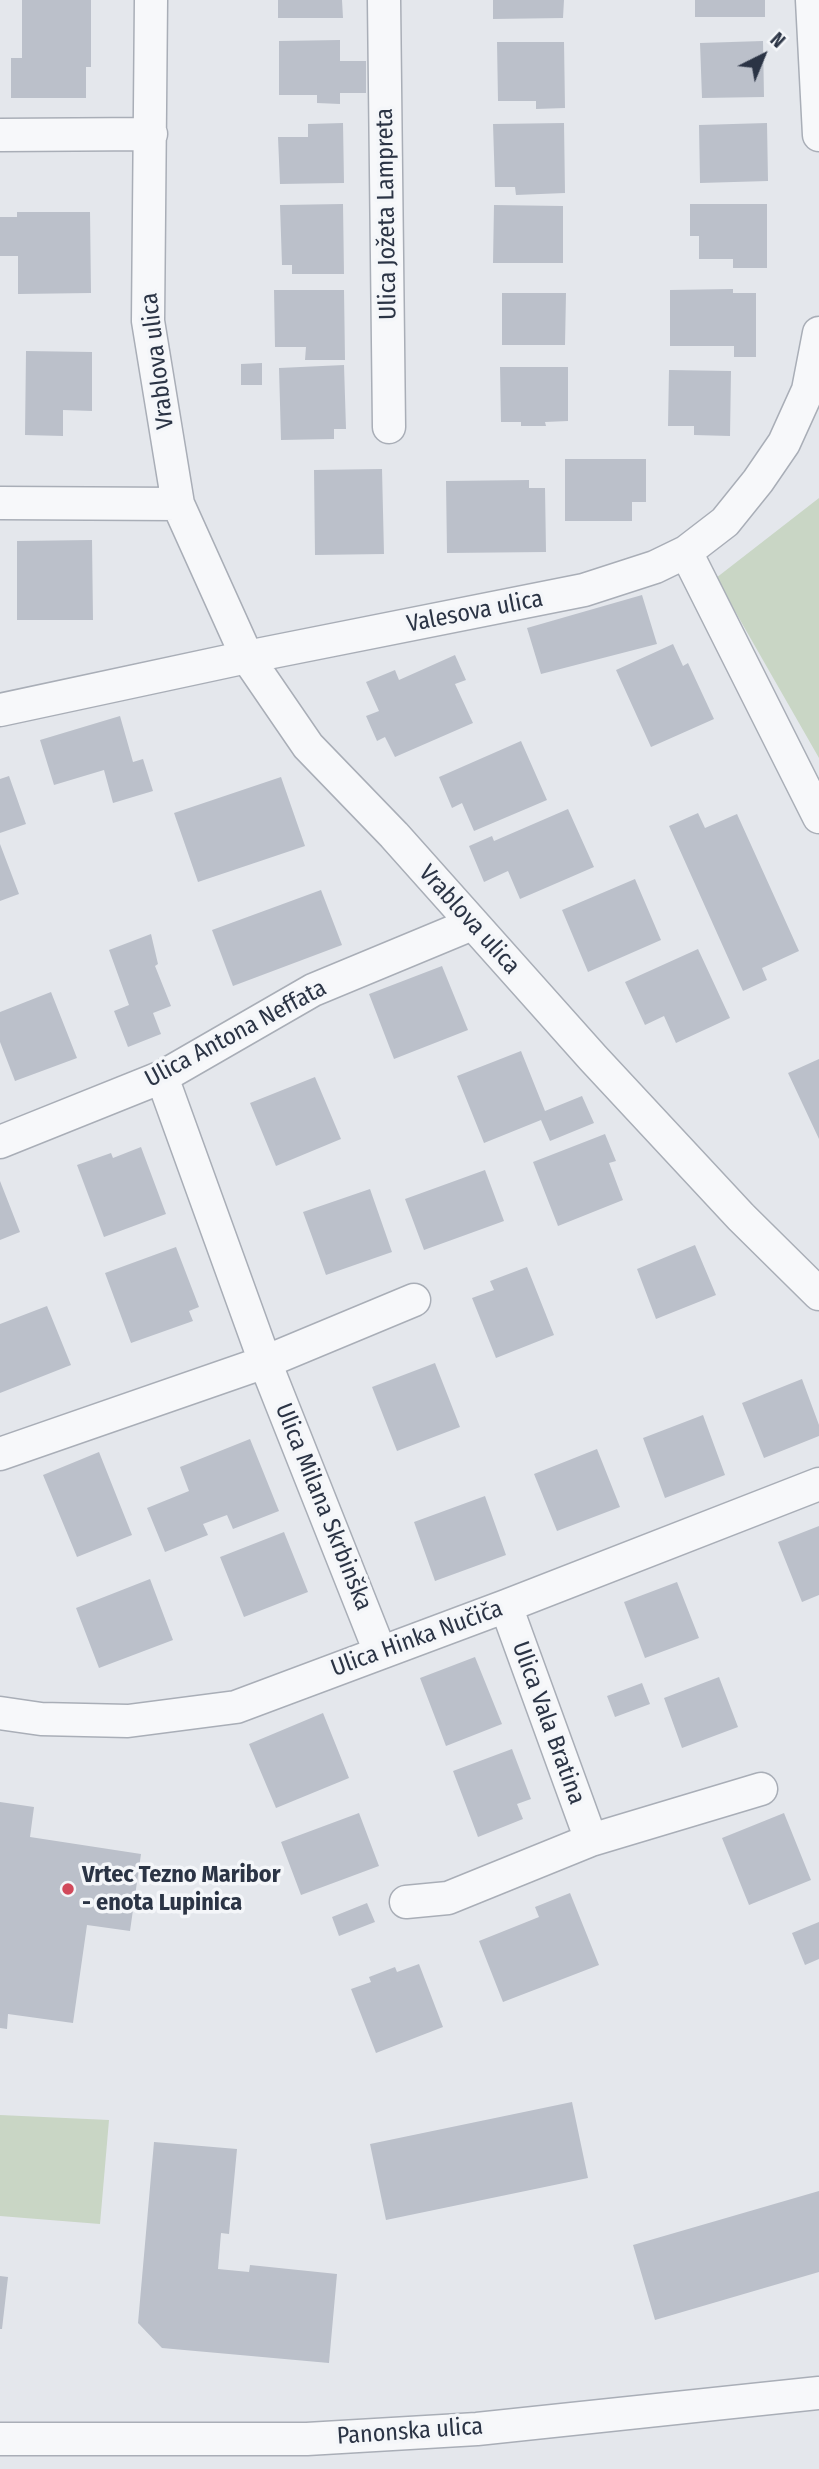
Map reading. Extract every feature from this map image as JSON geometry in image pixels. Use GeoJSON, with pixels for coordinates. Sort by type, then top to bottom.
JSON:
{"type":"FeatureCollection","features":[{"type":"Feature","properties":{"kind":"street","name":"Vrablova ulica"},"geometry":{"type":"LineString","coordinates":[[151,0],[148,321],[178,504],[247,657],[308,746],[394,835],[472,924],[741,1217],[819,1294]]}},
{"type":"Feature","properties":{"kind":"street","name":"Ulica Jožeta Lampreta"},"geometry":{"type":"LineString","coordinates":[[384,0],[389,427]]}},
{"type":"Feature","properties":{"kind":"street"},"geometry":{"type":"LineString","coordinates":[[812,0],[819,135]]}},
{"type":"Feature","properties":{"kind":"street"},"geometry":{"type":"LineString","coordinates":[[0,135],[151,134]]}},
{"type":"Feature","properties":{"kind":"street","name":"Valesova ulica"},"geometry":{"type":"LineString","coordinates":[[0,710],[247,657],[584,590],[655,567],[686,552],[725,522],[784,443],[808,390],[819,333]]}},
{"type":"Feature","properties":{"kind":"street"},"geometry":{"type":"LineString","coordinates":[[0,503],[178,504]]}},
{"type":"Feature","properties":{"kind":"street"},"geometry":{"type":"LineString","coordinates":[[686,552],[819,817]]}},
{"type":"Feature","properties":{"kind":"street","name":"Ulica Antona Neffata"},"geometry":{"type":"LineString","coordinates":[[0,1142],[162,1077],[313,990],[472,924]]}},
{"type":"Feature","properties":{"kind":"street","name":"Ulica Milana Skrbinška"},"geometry":{"type":"LineString","coordinates":[[162,1077],[265,1362],[380,1652]]}},
{"type":"Feature","properties":{"kind":"street"},"geometry":{"type":"LineString","coordinates":[[0,1454],[265,1362],[414,1300]]}},
{"type":"Feature","properties":{"kind":"street","name":"Ulica Hinka Nučiča"},"geometry":{"type":"LineString","coordinates":[[0,1713],[41,1719],[128,1721],[236,1707],[506,1606],[819,1484]]}},
{"type":"Feature","properties":{"kind":"street","name":"Ulica Vala Bratina"},"geometry":{"type":"LineString","coordinates":[[506,1606],[591,1840]]}},
{"type":"Feature","properties":{"kind":"street"},"geometry":{"type":"LineString","coordinates":[[406,1902],[449,1898],[591,1840],[761,1789]]}},
{"type":"Feature","properties":{"kind":"street","name":"Panonska ulica"},"geometry":{"type":"LineString","coordinates":[[0,2440],[307,2439],[477,2429],[819,2393]]}},
{"type":"Feature","properties":{"kind":"green space"},"geometry":{"type":"Polygon","coordinates":[[[819,498],[819,758],[716,578],[819,498]]]}},
{"type":"Feature","properties":{"kind":"green space"},"geometry":{"type":"Polygon","coordinates":[[[0,2115],[109,2120],[100,2224],[0,2216],[0,2115]]]}},
{"type":"Feature","properties":{"kind":"building"},"geometry":{"type":"Polygon","coordinates":[[[22,0],[91,0],[91,67],[86,67],[86,98],[11,98],[11,58],[22,58],[22,0]]]}},
{"type":"Feature","properties":{"kind":"building"},"geometry":{"type":"Polygon","coordinates":[[[278,0],[342,0],[343,18],[278,18],[278,0]]]}},
{"type":"Feature","properties":{"kind":"building"},"geometry":{"type":"Polygon","coordinates":[[[493,0],[564,0],[563,18],[493,19],[493,0]]]}},
{"type":"Feature","properties":{"kind":"building"},"geometry":{"type":"Polygon","coordinates":[[[695,0],[765,0],[765,17],[695,17],[695,0]]]}},
{"type":"Feature","properties":{"kind":"building"},"geometry":{"type":"Polygon","coordinates":[[[340,40],[340,61],[366,61],[366,93],[340,93],[340,104],[317,103],[317,95],[279,95],[279,41],[340,40]]]}},
{"type":"Feature","properties":{"kind":"building"},"geometry":{"type":"Polygon","coordinates":[[[763,41],[764,97],[702,98],[700,43],[763,41]]]}},
{"type":"Feature","properties":{"kind":"building"},"geometry":{"type":"Polygon","coordinates":[[[497,42],[564,42],[565,108],[536,109],[536,101],[498,101],[497,42]]]}},
{"type":"Feature","properties":{"kind":"building"},"geometry":{"type":"Polygon","coordinates":[[[343,123],[344,183],[280,184],[278,137],[308,137],[308,124],[343,123]]]}},
{"type":"Feature","properties":{"kind":"building"},"geometry":{"type":"Polygon","coordinates":[[[564,123],[565,193],[516,195],[515,187],[495,187],[493,124],[564,123]]]}},
{"type":"Feature","properties":{"kind":"building"},"geometry":{"type":"Polygon","coordinates":[[[767,123],[768,181],[700,183],[699,125],[767,123]]]}},
{"type":"Feature","properties":{"kind":"building"},"geometry":{"type":"Polygon","coordinates":[[[343,204],[344,274],[292,274],[292,265],[282,265],[280,205],[343,204]]]}},
{"type":"Feature","properties":{"kind":"building"},"geometry":{"type":"Polygon","coordinates":[[[690,204],[767,204],[767,268],[733,268],[733,259],[699,259],[699,236],[690,236],[690,204]]]}},
{"type":"Feature","properties":{"kind":"building"},"geometry":{"type":"Polygon","coordinates":[[[494,205],[563,206],[563,263],[493,263],[494,205]]]}},
{"type":"Feature","properties":{"kind":"building"},"geometry":{"type":"Polygon","coordinates":[[[17,212],[90,212],[91,293],[18,294],[18,256],[0,256],[0,217],[17,217],[17,212]]]}},
{"type":"Feature","properties":{"kind":"building"},"geometry":{"type":"Polygon","coordinates":[[[733,289],[733,293],[756,293],[756,357],[734,357],[734,346],[670,346],[670,290],[733,289]]]}},
{"type":"Feature","properties":{"kind":"building"},"geometry":{"type":"Polygon","coordinates":[[[274,290],[344,290],[345,360],[305,360],[306,347],[275,347],[274,290]]]}},
{"type":"Feature","properties":{"kind":"building"},"geometry":{"type":"Polygon","coordinates":[[[502,293],[566,293],[565,345],[502,345],[502,293]]]}},
{"type":"Feature","properties":{"kind":"building"},"geometry":{"type":"Polygon","coordinates":[[[26,351],[92,352],[92,411],[63,410],[63,436],[25,435],[26,351]]]}},
{"type":"Feature","properties":{"kind":"building"},"geometry":{"type":"Polygon","coordinates":[[[262,363],[262,385],[241,385],[241,364],[262,363]]]}},
{"type":"Feature","properties":{"kind":"building"},"geometry":{"type":"Polygon","coordinates":[[[344,365],[346,429],[334,429],[334,439],[281,440],[279,368],[344,365]]]}},
{"type":"Feature","properties":{"kind":"building"},"geometry":{"type":"Polygon","coordinates":[[[500,367],[568,367],[568,421],[545,422],[546,426],[521,426],[521,422],[501,422],[500,367]]]}},
{"type":"Feature","properties":{"kind":"building"},"geometry":{"type":"Polygon","coordinates":[[[669,370],[731,371],[730,436],[694,435],[694,426],[668,426],[669,370]]]}},
{"type":"Feature","properties":{"kind":"building"},"geometry":{"type":"Polygon","coordinates":[[[565,459],[646,459],[646,502],[632,502],[632,521],[565,521],[565,459]]]}},
{"type":"Feature","properties":{"kind":"building"},"geometry":{"type":"Polygon","coordinates":[[[382,469],[384,554],[315,555],[314,470],[382,469]]]}},
{"type":"Feature","properties":{"kind":"building"},"geometry":{"type":"Polygon","coordinates":[[[529,480],[529,488],[545,488],[546,552],[447,553],[446,481],[529,480]]]}},
{"type":"Feature","properties":{"kind":"building"},"geometry":{"type":"Polygon","coordinates":[[[92,540],[93,620],[17,620],[17,541],[92,540]]]}},
{"type":"Feature","properties":{"kind":"building"},"geometry":{"type":"Polygon","coordinates":[[[642,595],[657,644],[541,674],[527,628],[642,595]]]}},
{"type":"Feature","properties":{"kind":"building"},"geometry":{"type":"Polygon","coordinates":[[[673,644],[683,666],[688,663],[714,719],[651,747],[616,670],[673,644]]]}},
{"type":"Feature","properties":{"kind":"building"},"geometry":{"type":"Polygon","coordinates":[[[455,655],[466,680],[455,684],[473,723],[395,757],[385,737],[377,741],[366,716],[379,711],[366,682],[395,670],[399,680],[455,655]]]}},
{"type":"Feature","properties":{"kind":"building"},"geometry":{"type":"Polygon","coordinates":[[[120,716],[133,762],[143,759],[153,791],[113,803],[104,770],[54,785],[40,740],[120,716]]]}},
{"type":"Feature","properties":{"kind":"building"},"geometry":{"type":"Polygon","coordinates":[[[521,741],[547,800],[474,831],[462,803],[452,808],[439,777],[521,741]]]}},
{"type":"Feature","properties":{"kind":"building"},"geometry":{"type":"Polygon","coordinates":[[[9,776],[26,824],[0,833],[0,779],[9,776]]]}},
{"type":"Feature","properties":{"kind":"building"},"geometry":{"type":"Polygon","coordinates":[[[281,777],[305,846],[198,882],[174,813],[281,777]]]}},
{"type":"Feature","properties":{"kind":"building"},"geometry":{"type":"Polygon","coordinates":[[[568,809],[594,867],[520,899],[508,871],[484,882],[469,846],[492,836],[494,841],[568,809]]]}},
{"type":"Feature","properties":{"kind":"building"},"geometry":{"type":"Polygon","coordinates":[[[698,813],[705,828],[737,814],[799,951],[762,968],[767,980],[743,991],[669,826],[698,813]]]}},
{"type":"Feature","properties":{"kind":"building"},"geometry":{"type":"Polygon","coordinates":[[[0,844],[19,894],[0,901],[0,844]]]}},
{"type":"Feature","properties":{"kind":"building"},"geometry":{"type":"Polygon","coordinates":[[[635,879],[661,940],[588,972],[562,910],[635,879]]]}},
{"type":"Feature","properties":{"kind":"building"},"geometry":{"type":"Polygon","coordinates":[[[321,890],[342,945],[233,986],[212,930],[321,890]]]}},
{"type":"Feature","properties":{"kind":"building"},"geometry":{"type":"Polygon","coordinates":[[[151,934],[158,964],[155,966],[171,1006],[153,1013],[161,1034],[128,1047],[114,1011],[129,1005],[109,950],[151,934]]]}},
{"type":"Feature","properties":{"kind":"building"},"geometry":{"type":"Polygon","coordinates":[[[698,949],[730,1018],[676,1043],[664,1016],[645,1025],[625,982],[698,949]]]}},
{"type":"Feature","properties":{"kind":"building"},"geometry":{"type":"Polygon","coordinates":[[[442,966],[468,1030],[394,1059],[369,994],[442,966]]]}},
{"type":"Feature","properties":{"kind":"building"},"geometry":{"type":"Polygon","coordinates":[[[51,992],[77,1058],[15,1081],[0,1042],[0,1012],[51,992]]]}},
{"type":"Feature","properties":{"kind":"building"},"geometry":{"type":"Polygon","coordinates":[[[521,1051],[545,1111],[582,1096],[594,1123],[550,1141],[541,1120],[484,1143],[457,1076],[521,1051]]]}},
{"type":"Feature","properties":{"kind":"building"},"geometry":{"type":"Polygon","coordinates":[[[819,1059],[819,1139],[788,1073],[819,1059]]]}},
{"type":"Feature","properties":{"kind":"building"},"geometry":{"type":"Polygon","coordinates":[[[315,1077],[341,1139],[276,1166],[250,1103],[315,1077]]]}},
{"type":"Feature","properties":{"kind":"building"},"geometry":{"type":"Polygon","coordinates":[[[605,1134],[616,1161],[609,1163],[623,1200],[558,1226],[533,1162],[605,1134]]]}},
{"type":"Feature","properties":{"kind":"building"},"geometry":{"type":"Polygon","coordinates":[[[141,1147],[166,1214],[104,1237],[77,1165],[111,1153],[113,1158],[141,1147]]]}},
{"type":"Feature","properties":{"kind":"building"},"geometry":{"type":"Polygon","coordinates":[[[485,1170],[504,1221],[424,1250],[405,1199],[485,1170]]]}},
{"type":"Feature","properties":{"kind":"building"},"geometry":{"type":"Polygon","coordinates":[[[0,1181],[20,1232],[0,1240],[0,1181]]]}},
{"type":"Feature","properties":{"kind":"building"},"geometry":{"type":"Polygon","coordinates":[[[370,1189],[392,1252],[326,1275],[303,1212],[370,1189]]]}},
{"type":"Feature","properties":{"kind":"building"},"geometry":{"type":"Polygon","coordinates":[[[695,1245],[716,1295],[656,1319],[637,1269],[695,1245]]]}},
{"type":"Feature","properties":{"kind":"building"},"geometry":{"type":"Polygon","coordinates":[[[176,1247],[199,1307],[189,1311],[193,1321],[131,1343],[105,1273],[176,1247]]]}},
{"type":"Feature","properties":{"kind":"building"},"geometry":{"type":"Polygon","coordinates":[[[527,1267],[554,1335],[496,1358],[472,1298],[494,1290],[490,1281],[527,1267]]]}},
{"type":"Feature","properties":{"kind":"building"},"geometry":{"type":"Polygon","coordinates":[[[47,1306],[71,1365],[0,1393],[0,1324],[47,1306]]]}},
{"type":"Feature","properties":{"kind":"building"},"geometry":{"type":"Polygon","coordinates":[[[435,1363],[460,1427],[397,1451],[372,1387],[435,1363]]]}},
{"type":"Feature","properties":{"kind":"building"},"geometry":{"type":"Polygon","coordinates":[[[802,1379],[819,1425],[819,1436],[764,1458],[742,1403],[802,1379]]]}},
{"type":"Feature","properties":{"kind":"building"},"geometry":{"type":"Polygon","coordinates":[[[703,1415],[725,1475],[665,1498],[643,1438],[703,1415]]]}},
{"type":"Feature","properties":{"kind":"building"},"geometry":{"type":"Polygon","coordinates":[[[250,1439],[279,1511],[233,1529],[227,1515],[203,1524],[208,1535],[165,1552],[147,1508],[189,1491],[180,1467],[250,1439]]]}},
{"type":"Feature","properties":{"kind":"building"},"geometry":{"type":"Polygon","coordinates":[[[597,1449],[620,1507],[557,1531],[534,1474],[597,1449]]]}},
{"type":"Feature","properties":{"kind":"building"},"geometry":{"type":"Polygon","coordinates":[[[99,1452],[132,1535],[77,1557],[43,1475],[99,1452]]]}},
{"type":"Feature","properties":{"kind":"building"},"geometry":{"type":"Polygon","coordinates":[[[485,1496],[506,1555],[435,1581],[414,1522],[485,1496]]]}},
{"type":"Feature","properties":{"kind":"building"},"geometry":{"type":"Polygon","coordinates":[[[819,1526],[819,1595],[802,1602],[778,1542],[819,1526]]]}},
{"type":"Feature","properties":{"kind":"building"},"geometry":{"type":"Polygon","coordinates":[[[284,1532],[308,1592],[244,1617],[220,1557],[284,1532]]]}},
{"type":"Feature","properties":{"kind":"building"},"geometry":{"type":"Polygon","coordinates":[[[150,1579],[173,1640],[99,1668],[76,1608],[150,1579]]]}},
{"type":"Feature","properties":{"kind":"building"},"geometry":{"type":"Polygon","coordinates":[[[677,1582],[699,1638],[645,1658],[624,1602],[677,1582]]]}},
{"type":"Feature","properties":{"kind":"building"},"geometry":{"type":"Polygon","coordinates":[[[475,1657],[502,1724],[446,1746],[420,1678],[475,1657]]]}},
{"type":"Feature","properties":{"kind":"building"},"geometry":{"type":"Polygon","coordinates":[[[719,1677],[738,1727],[682,1748],[664,1698],[719,1677]]]}},
{"type":"Feature","properties":{"kind":"building"},"geometry":{"type":"Polygon","coordinates":[[[642,1683],[650,1704],[615,1717],[607,1696],[642,1683]]]}},
{"type":"Feature","properties":{"kind":"building"},"geometry":{"type":"Polygon","coordinates":[[[323,1713],[349,1778],[276,1808],[249,1744],[323,1713]]]}},
{"type":"Feature","properties":{"kind":"building"},"geometry":{"type":"Polygon","coordinates":[[[512,1749],[531,1799],[517,1804],[523,1819],[478,1837],[453,1771],[512,1749]]]}},
{"type":"Feature","properties":{"kind":"building","name":"Vrtec Tezno Maribor - enota Lupinica"},"geometry":{"type":"Polygon","coordinates":[[[0,1802],[34,1807],[30,1837],[141,1854],[130,1931],[87,1925],[73,2023],[8,2014],[7,2029],[0,2028],[0,1802]]]}},
{"type":"Feature","properties":{"kind":"building"},"geometry":{"type":"Polygon","coordinates":[[[359,1813],[379,1866],[301,1895],[281,1842],[359,1813]]]}},
{"type":"Feature","properties":{"kind":"building"},"geometry":{"type":"Polygon","coordinates":[[[784,1813],[811,1880],[749,1905],[722,1838],[784,1813]]]}},
{"type":"Feature","properties":{"kind":"building"},"geometry":{"type":"Polygon","coordinates":[[[570,1893],[599,1965],[503,2002],[479,1941],[539,1917],[535,1907],[570,1893]]]}},
{"type":"Feature","properties":{"kind":"building"},"geometry":{"type":"Polygon","coordinates":[[[367,1903],[375,1922],[339,1936],[332,1917],[367,1903]]]}},
{"type":"Feature","properties":{"kind":"building"},"geometry":{"type":"Polygon","coordinates":[[[819,1922],[819,1959],[805,1965],[792,1933],[819,1922]]]}},
{"type":"Feature","properties":{"kind":"building"},"geometry":{"type":"Polygon","coordinates":[[[419,1964],[443,2027],[376,2053],[351,1989],[371,1982],[369,1977],[395,1967],[397,1972],[419,1964]]]}},
{"type":"Feature","properties":{"kind":"building"},"geometry":{"type":"Polygon","coordinates":[[[572,2102],[588,2178],[386,2220],[370,2144],[572,2102]]]}},
{"type":"Feature","properties":{"kind":"building"},"geometry":{"type":"Polygon","coordinates":[[[154,2142],[237,2149],[229,2234],[221,2233],[218,2269],[249,2272],[250,2265],[337,2274],[329,2363],[162,2348],[138,2323],[154,2142]]]}},
{"type":"Feature","properties":{"kind":"building"},"geometry":{"type":"Polygon","coordinates":[[[819,2191],[819,2272],[655,2320],[633,2245],[819,2191]]]}},
{"type":"Feature","properties":{"kind":"building"},"geometry":{"type":"Polygon","coordinates":[[[0,2276],[8,2277],[2,2329],[0,2329],[0,2276]]]}},
{"type":"Feature","properties":{"kind":"place","name":"Vrtec Tezno Maribor - enota Lupinica"},"geometry":{"type":"Point","coordinates":[68,1889]}}]}
